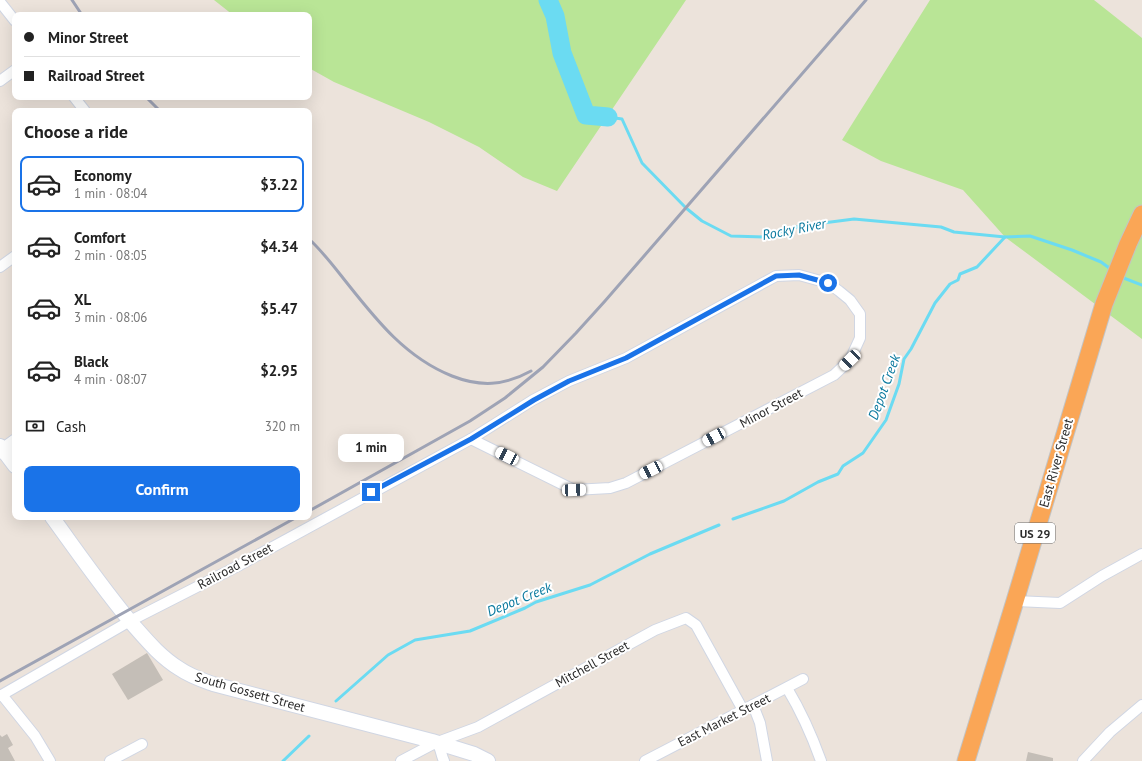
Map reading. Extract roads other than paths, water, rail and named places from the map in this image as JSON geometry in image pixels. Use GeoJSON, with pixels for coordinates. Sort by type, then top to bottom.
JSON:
{"type":"FeatureCollection","features":[{"type":"Feature","properties":{"kind":"highway","name":"East River Street"},"geometry":{"type":"LineString","coordinates":[[966,761],[1104,304],[1114,276],[1142,214]]}},
{"type":"Feature","properties":{"kind":"main road"},"geometry":{"type":"LineString","coordinates":[[1,449],[12,462]]}},
{"type":"Feature","properties":{"kind":"main road","name":"South Gossett Street"},"geometry":{"type":"LineString","coordinates":[[54,520],[100,583],[151,646],[181,670],[197,678],[276,701],[437,742],[474,754],[488,761]]}},
{"type":"Feature","properties":{"kind":"street"},"geometry":{"type":"LineString","coordinates":[[0,2],[12,17]]}},
{"type":"Feature","properties":{"kind":"street"},"geometry":{"type":"LineString","coordinates":[[0,81],[12,72]]}},
{"type":"Feature","properties":{"kind":"street"},"geometry":{"type":"LineString","coordinates":[[76,100],[83,108]]}},
{"type":"Feature","properties":{"kind":"street"},"geometry":{"type":"LineString","coordinates":[[0,267],[12,258]]}},
{"type":"Feature","properties":{"kind":"street","name":"Minor Street"},"geometry":{"type":"LineString","coordinates":[[799,275],[828,283],[850,300],[860,314],[860,338],[850,360],[834,375],[626,483],[610,488],[574,490],[471,439],[534,400],[569,381],[626,358],[776,276],[799,275]]}},
{"type":"Feature","properties":{"kind":"street","name":"Railroad Street"},"geometry":{"type":"LineString","coordinates":[[1,695],[130,621],[236,566],[471,439]]}},
{"type":"Feature","properties":{"kind":"street"},"geometry":{"type":"LineString","coordinates":[[1,449],[12,443]]}},
{"type":"Feature","properties":{"kind":"street"},"geometry":{"type":"LineString","coordinates":[[1015,601],[1060,603],[1102,576],[1142,554]]}},
{"type":"Feature","properties":{"kind":"street","name":"Mitchell Street"},"geometry":{"type":"LineString","coordinates":[[401,761],[437,742],[478,727],[655,630],[686,618],[696,625],[743,710]]}},
{"type":"Feature","properties":{"kind":"street","name":"East Market Street"},"geometry":{"type":"LineString","coordinates":[[645,761],[803,679]]}},
{"type":"Feature","properties":{"kind":"street"},"geometry":{"type":"LineString","coordinates":[[787,688],[800,709],[809,728],[821,761]]}},
{"type":"Feature","properties":{"kind":"street"},"geometry":{"type":"LineString","coordinates":[[1,695],[35,736],[50,761]]}},
{"type":"Feature","properties":{"kind":"street"},"geometry":{"type":"LineString","coordinates":[[753,705],[760,723],[767,761]]}},
{"type":"Feature","properties":{"kind":"street"},"geometry":{"type":"LineString","coordinates":[[1083,761],[1110,732],[1142,705]]}},
{"type":"Feature","properties":{"kind":"street"},"geometry":{"type":"LineString","coordinates":[[437,742],[440,746],[444,761]]}},
{"type":"Feature","properties":{"kind":"street"},"geometry":{"type":"LineString","coordinates":[[110,761],[142,744]]}},
{"type":"Feature","properties":{"kind":"waterway","name":"Rocky River"},"geometry":{"type":"LineString","coordinates":[[548,0],[555,16],[562,53],[586,115],[608,117]]}},
{"type":"Feature","properties":{"kind":"waterway","name":"Rocky River"},"geometry":{"type":"LineString","coordinates":[[608,117],[622,119],[642,163],[686,208],[702,221],[731,236],[765,237],[800,226],[854,219],[941,227],[954,232],[1005,237],[1030,236],[1072,250],[1101,262],[1112,270]]}},
{"type":"Feature","properties":{"kind":"waterway","name":"Depot Creek"},"geometry":{"type":"LineString","coordinates":[[733,519],[784,501],[818,482],[838,474],[843,466],[863,453],[886,420],[899,384],[904,359],[911,349],[935,303],[950,284],[958,280],[960,274],[977,267],[1005,237]]}},
{"type":"Feature","properties":{"kind":"waterway","name":"Rocky River"},"geometry":{"type":"LineString","coordinates":[[1121,277],[1142,285]]}},
{"type":"Feature","properties":{"kind":"waterway","name":"Depot Creek"},"geometry":{"type":"LineString","coordinates":[[336,701],[388,655],[415,640],[470,631],[536,602],[590,585],[650,554],[719,525]]}},
{"type":"Feature","properties":{"kind":"waterway","name":"Depot Creek"},"geometry":{"type":"LineString","coordinates":[[283,761],[309,736]]}},
{"type":"Feature","properties":{"kind":"railway"},"geometry":{"type":"LineString","coordinates":[[72,0],[80,12]]}},
{"type":"Feature","properties":{"kind":"railway"},"geometry":{"type":"LineString","coordinates":[[312,509],[470,421],[505,398],[543,367],[605,301],[866,0]]}},
{"type":"Feature","properties":{"kind":"railway"},"geometry":{"type":"LineString","coordinates":[[149,100],[157,108]]}},
{"type":"Feature","properties":{"kind":"railway"},"geometry":{"type":"LineString","coordinates":[[312,242],[327,258],[378,321],[405,347],[435,368],[462,380],[482,383],[511,380],[531,371]]}},
{"type":"Feature","properties":{"kind":"railway"},"geometry":{"type":"LineString","coordinates":[[0,681],[292,520]]}}]}
